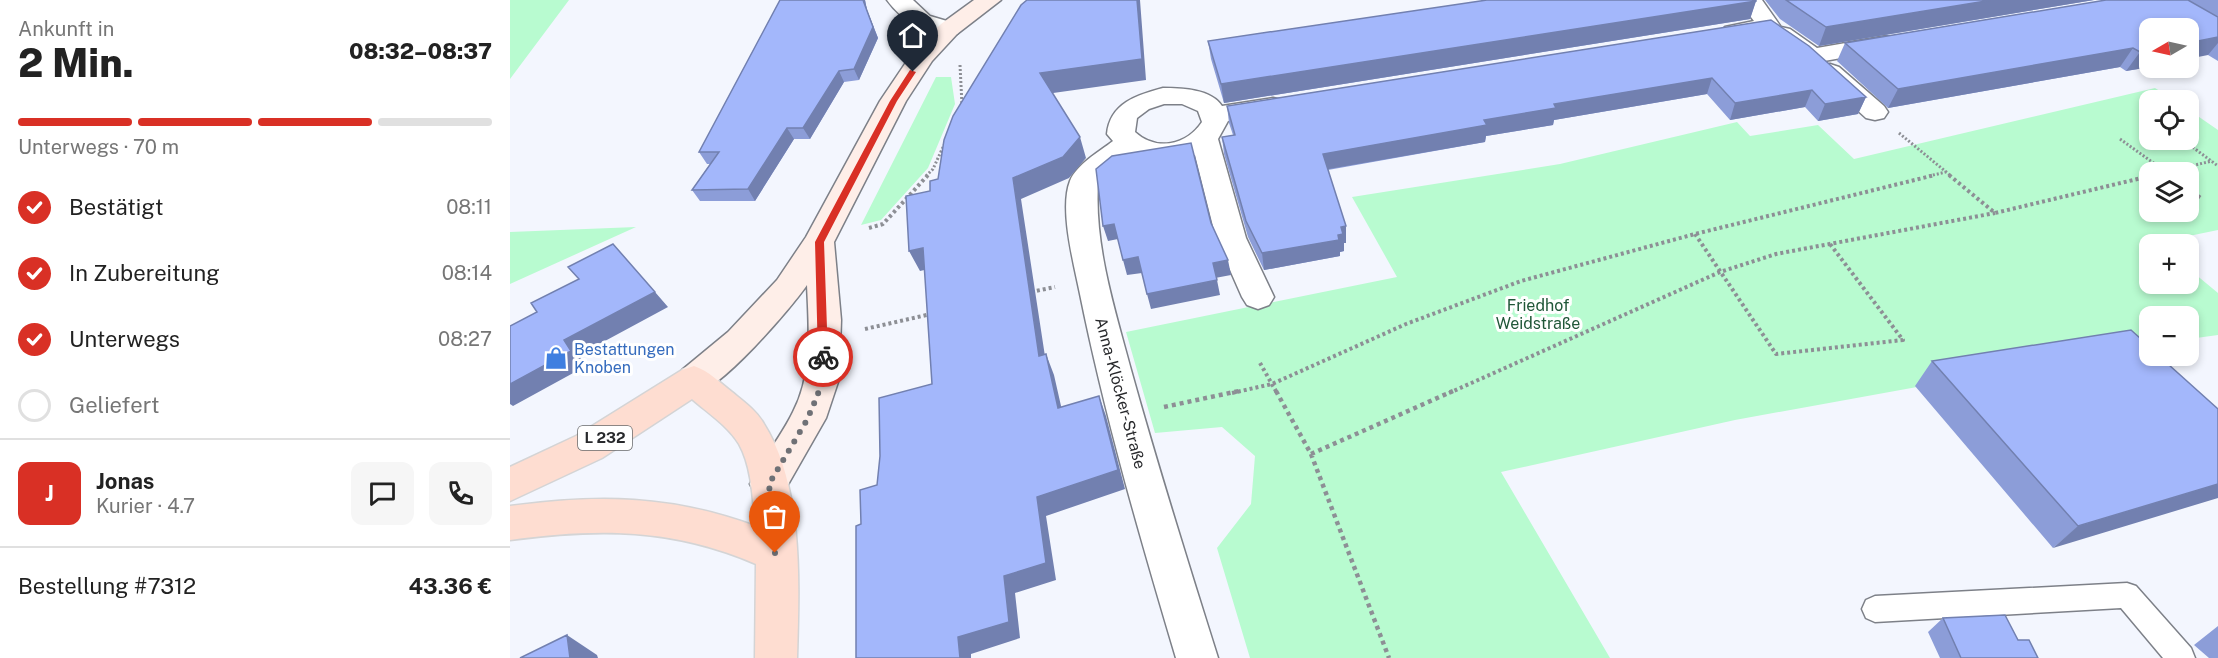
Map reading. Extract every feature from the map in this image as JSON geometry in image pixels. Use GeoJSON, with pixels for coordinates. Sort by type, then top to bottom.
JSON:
{"type":"FeatureCollection","features":[{"type":"Feature","properties":{"kind":"main road"},"geometry":{"type":"LineString","coordinates":[[776,658],[775,553],[769,484],[752,434],[694,380],[740,341],[788,288],[819,242],[893,101],[922,57],[949,29],[989,0]]}},
{"type":"Feature","properties":{"kind":"main road"},"geometry":{"type":"LineString","coordinates":[[769,484],[807,420],[822,377],[824,309],[819,242]]}},
{"type":"Feature","properties":{"kind":"main road","name":"L 232"},"geometry":{"type":"LineString","coordinates":[[510,485],[589,447],[694,380]]}},
{"type":"Feature","properties":{"kind":"main road"},"geometry":{"type":"LineString","coordinates":[[510,523],[596,513],[660,517],[700,524],[737,536],[775,553]]}},
{"type":"Feature","properties":{"kind":"street"},"geometry":{"type":"LineString","coordinates":[[898,0],[922,21],[949,29]]}},
{"type":"Feature","properties":{"kind":"street"},"geometry":{"type":"LineString","coordinates":[[1750,0],[1770,26],[1813,56],[1875,112]]}},
{"type":"Feature","properties":{"kind":"street"},"geometry":{"type":"LineString","coordinates":[[1711,36],[1770,26]]}},
{"type":"Feature","properties":{"kind":"street"},"geometry":{"type":"LineString","coordinates":[[1813,56],[1907,39]]}},
{"type":"Feature","properties":{"kind":"street"},"geometry":{"type":"LineString","coordinates":[[1258,297],[1231,238],[1209,127],[1210,107],[1200,100],[1186,96],[1163,96],[1148,99],[1130,110],[1123,119],[1121,134],[1128,143],[1143,150],[1172,152],[1189,148],[1209,127],[1297,102]]}},
{"type":"Feature","properties":{"kind":"street","name":"Anna-Klöcker-Straße"},"geometry":{"type":"LineString","coordinates":[[1128,143],[1084,182],[1079,200],[1091,279],[1152,513],[1197,658]]}},
{"type":"Feature","properties":{"kind":"lane"},"geometry":{"type":"LineString","coordinates":[[1875,609],[2127,595],[2181,658]]}},
{"type":"Feature","properties":{"kind":"path"},"geometry":{"type":"LineString","coordinates":[[949,29],[959,57],[963,104],[959,113]]}},
{"type":"Feature","properties":{"kind":"path"},"geometry":{"type":"LineString","coordinates":[[2120,139],[2151,162]]}},
{"type":"Feature","properties":{"kind":"path"},"geometry":{"type":"LineString","coordinates":[[819,242],[883,224],[933,169],[946,141]]}},
{"type":"Feature","properties":{"kind":"path"},"geometry":{"type":"LineString","coordinates":[[1910,141],[1995,213]]}},
{"type":"Feature","properties":{"kind":"path"},"geometry":{"type":"LineString","coordinates":[[2197,150],[2218,166]]}},
{"type":"Feature","properties":{"kind":"path"},"geometry":{"type":"LineString","coordinates":[[2199,164],[2212,161]]}},
{"type":"Feature","properties":{"kind":"path"},"geometry":{"type":"LineString","coordinates":[[1127,416],[1272,384],[1406,324],[1521,281],[1695,234],[1946,172]]}},
{"type":"Feature","properties":{"kind":"path"},"geometry":{"type":"LineString","coordinates":[[1311,454],[1720,272],[1776,254],[1995,213],[2139,179]]}},
{"type":"Feature","properties":{"kind":"path"},"geometry":{"type":"LineString","coordinates":[[1695,234],[1776,354],[1903,340],[1830,244]]}},
{"type":"Feature","properties":{"kind":"path"},"geometry":{"type":"LineString","coordinates":[[857,336],[864,329],[937,313]]}},
{"type":"Feature","properties":{"kind":"path"},"geometry":{"type":"LineString","coordinates":[[1260,363],[1311,454],[1389,658]]}},
{"type":"Feature","properties":{"kind":"green space"},"geometry":{"type":"Polygon","coordinates":[[[510,0],[569,0],[510,79],[510,0]]]}},
{"type":"Feature","properties":{"kind":"green space"},"geometry":{"type":"Polygon","coordinates":[[[936,77],[951,77],[955,104],[928,168],[881,220],[861,225],[936,77]]]}},
{"type":"Feature","properties":{"kind":"green space","name":"Friedhof Weidstraße"},"geometry":{"type":"Polygon","coordinates":[[[2139,92],[2139,150],[2199,150],[2199,117],[2218,130],[2218,230],[2199,234],[2139,234],[2139,294],[2199,294],[2199,277],[2218,293],[2218,335],[2199,338],[2199,306],[2139,306],[2139,347],[1735,420],[1501,472],[1610,658],[1250,658],[1217,548],[1251,504],[1255,456],[1222,427],[1155,433],[1126,332],[1397,277],[1352,197],[1560,164],[1737,122],[1750,136],[1818,125],[1854,159],[2139,92]]]}},
{"type":"Feature","properties":{"kind":"green space"},"geometry":{"type":"Polygon","coordinates":[[[636,227],[510,284],[510,232],[636,227]]]}},
{"type":"Feature","properties":{"kind":"building"},"geometry":{"type":"Polygon","coordinates":[[[780,0],[863,0],[873,27],[854,69],[839,71],[803,128],[787,128],[748,189],[692,190],[719,152],[699,152],[780,0]]]}},
{"type":"Feature","properties":{"kind":"building"},"geometry":{"type":"Polygon","coordinates":[[[1027,0],[1137,0],[1142,59],[1040,73],[1080,137],[1063,157],[1013,178],[1039,356],[1046,354],[1058,408],[1099,396],[1118,470],[1037,497],[1046,563],[1004,576],[1009,622],[958,637],[960,658],[856,658],[856,526],[861,524],[860,490],[877,485],[880,456],[879,398],[932,384],[923,248],[909,251],[906,196],[930,191],[930,181],[938,179],[944,140],[953,116],[1021,5],[1027,0]]]}},
{"type":"Feature","properties":{"kind":"building"},"geometry":{"type":"Polygon","coordinates":[[[1487,0],[1756,1],[1221,84],[1208,41],[1487,0]]]}},
{"type":"Feature","properties":{"kind":"building"},"geometry":{"type":"Polygon","coordinates":[[[1786,0],[1992,0],[1826,27],[1786,0]]]}},
{"type":"Feature","properties":{"kind":"building"},"geometry":{"type":"Polygon","coordinates":[[[2106,0],[2188,0],[2218,17],[2218,37],[2199,41],[2199,18],[2139,18],[2139,51],[2133,48],[1898,89],[1845,43],[2106,0]]]}},
{"type":"Feature","properties":{"kind":"building"},"geometry":{"type":"Polygon","coordinates":[[[1771,20],[1809,46],[1866,97],[1825,104],[1812,90],[1735,103],[1712,78],[1554,104],[1556,108],[1484,120],[1487,125],[1323,154],[1346,226],[1341,227],[1343,234],[1338,235],[1339,240],[1262,253],[1246,221],[1222,137],[1235,135],[1227,106],[1771,20]]]}},
{"type":"Feature","properties":{"kind":"building"},"geometry":{"type":"Polygon","coordinates":[[[1191,143],[1211,223],[1228,260],[1213,263],[1217,280],[1147,294],[1138,257],[1123,260],[1114,224],[1103,226],[1096,169],[1112,156],[1191,143]]]}},
{"type":"Feature","properties":{"kind":"building"},"geometry":{"type":"Polygon","coordinates":[[[613,244],[655,292],[564,340],[571,351],[510,384],[510,326],[537,312],[531,303],[579,279],[568,267],[613,244]]]}},
{"type":"Feature","properties":{"kind":"building"},"geometry":{"type":"Polygon","coordinates":[[[2131,330],[2139,337],[2139,366],[2170,366],[2218,409],[2218,484],[2078,526],[1932,361],[2131,330]]]}},
{"type":"Feature","properties":{"kind":"building"},"geometry":{"type":"Polygon","coordinates":[[[2005,615],[2018,640],[2029,640],[2038,658],[1961,658],[1943,618],[2005,615]]]}},
{"type":"Feature","properties":{"kind":"building"},"geometry":{"type":"Polygon","coordinates":[[[567,635],[570,658],[520,658],[567,635]]]}},
{"type":"Feature","properties":{"kind":"way so far"},"geometry":{"type":"LineString","coordinates":[[775,553],[769,484],[807,420],[818,394],[823,357]]}},
{"type":"Feature","properties":{"kind":"place","name":"Bestattungen Knoben"},"geometry":{"type":"Point","coordinates":[556,358]}},
{"type":"Feature","properties":{"kind":"route"},"geometry":{"type":"LineString","coordinates":[[823,357],[824,309],[819,242],[868,153],[893,101],[913,72]]}}]}
